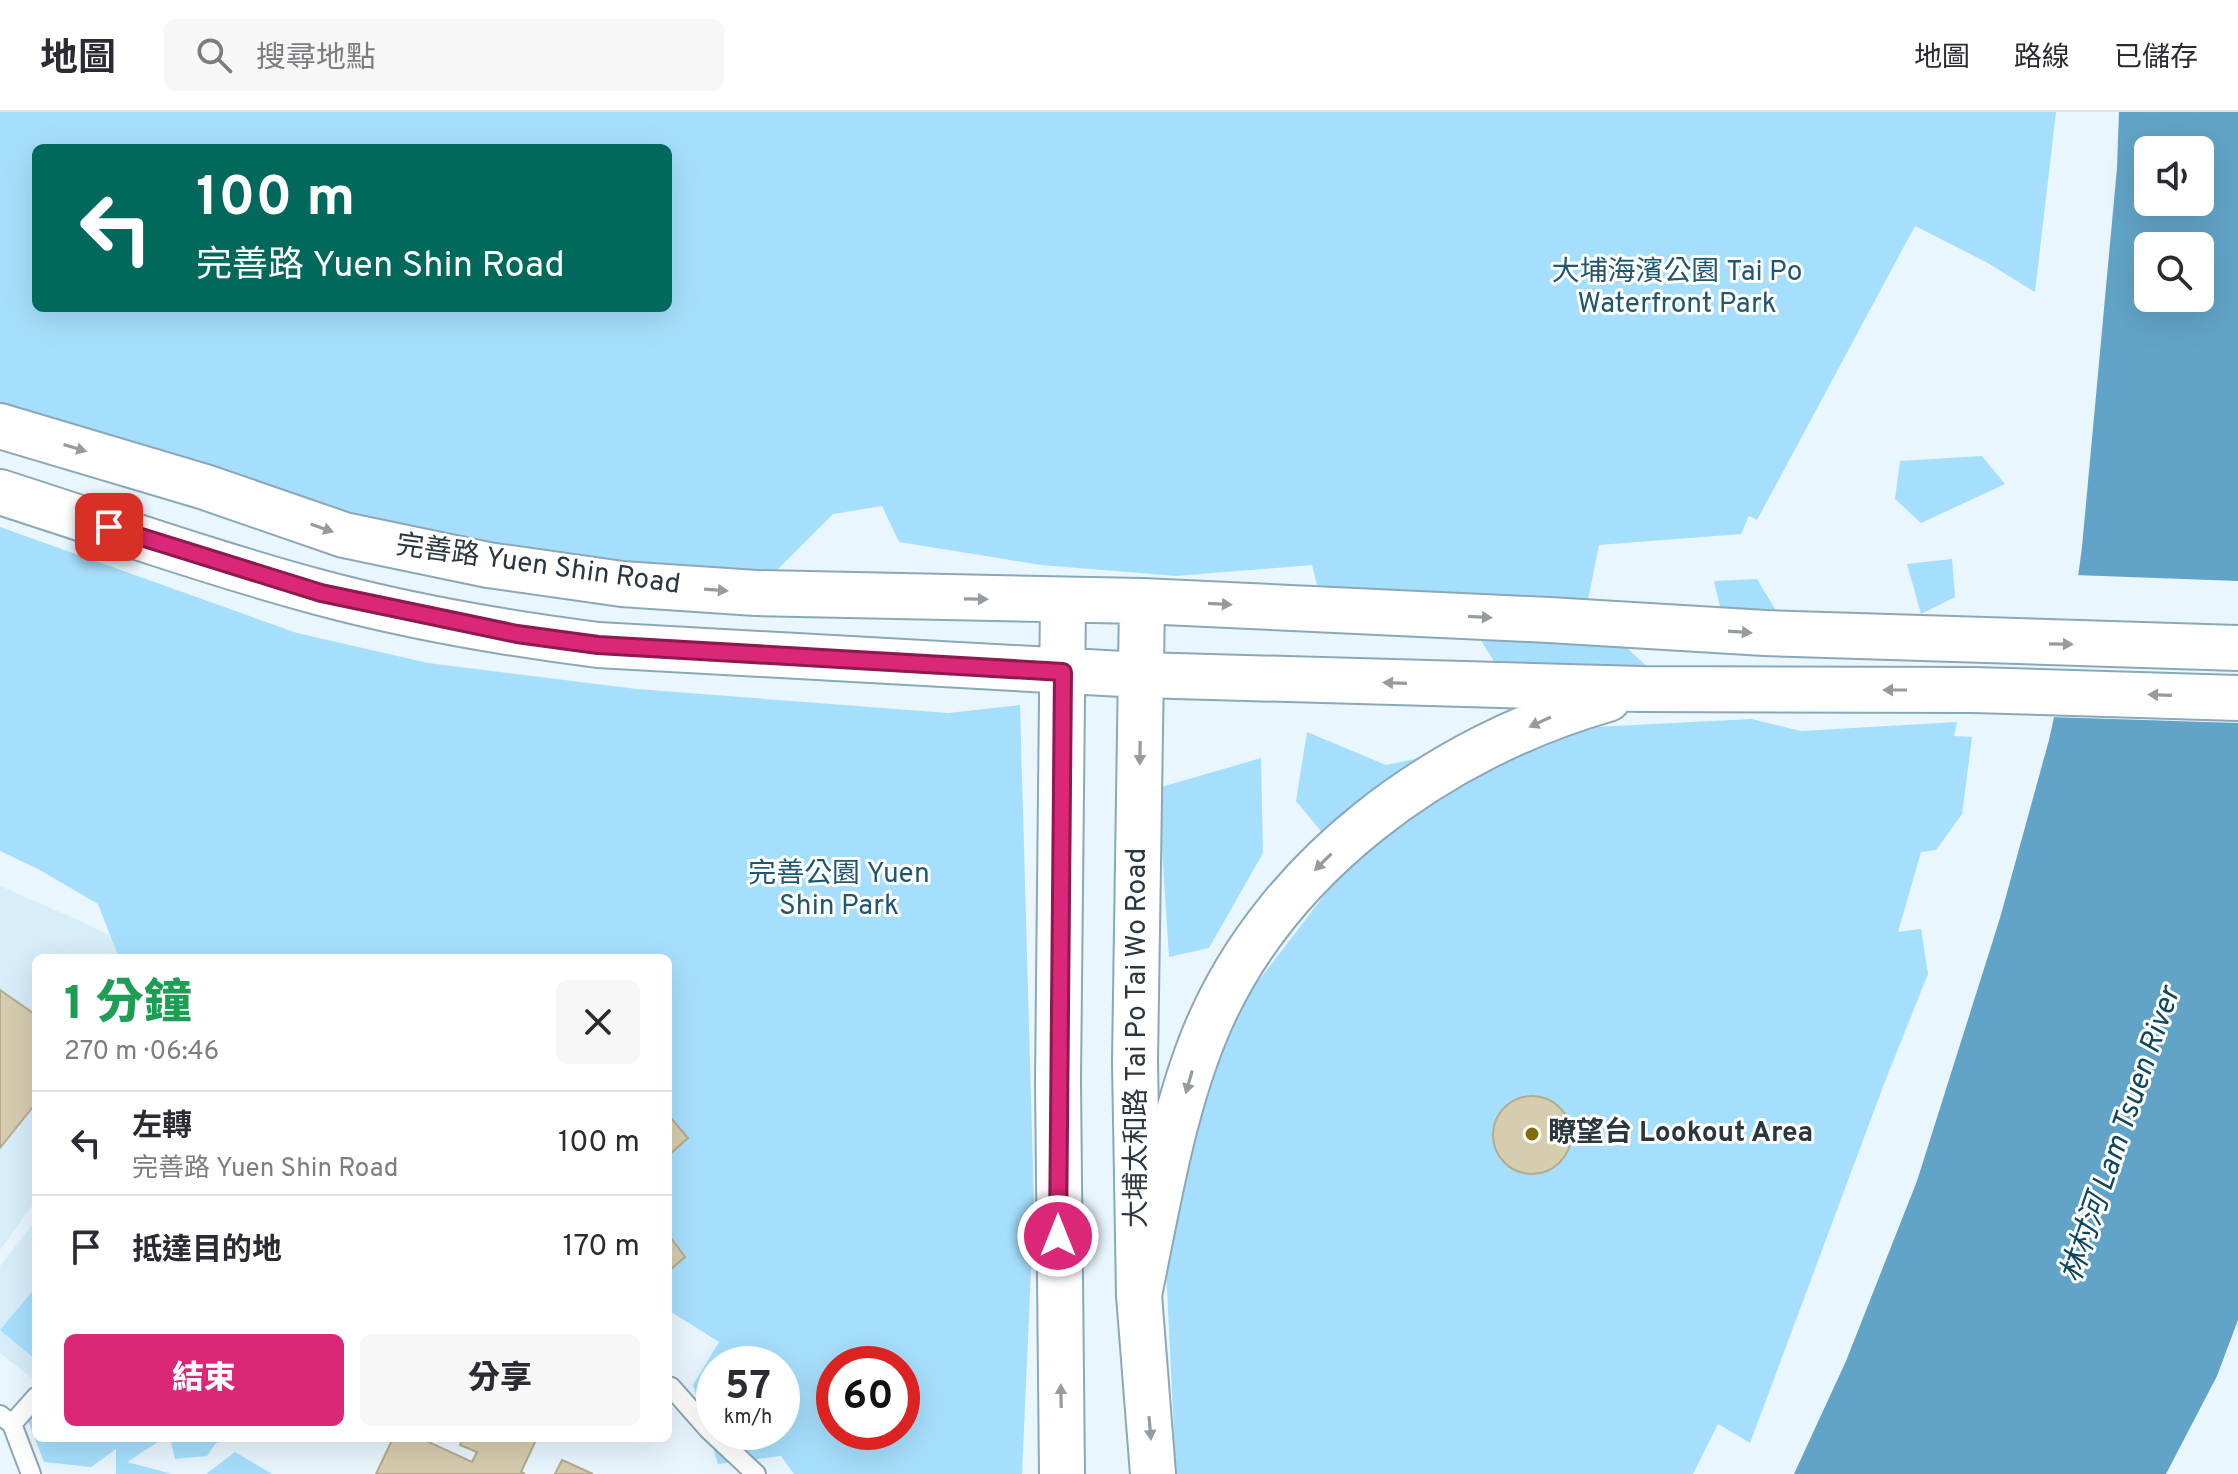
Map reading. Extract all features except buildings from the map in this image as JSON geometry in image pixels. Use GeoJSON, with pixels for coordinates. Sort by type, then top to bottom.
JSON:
{"type":"FeatureCollection","features":[{"type":"Feature","properties":{"kind":"main road","name":"完善路 Yuen Shin Road"},"geometry":{"type":"LineString","coordinates":[[0,426],[205,487],[344,535],[488,565],[622,584],[756,593],[1142,601],[1983,642],[2238,648]]}},
{"type":"Feature","properties":{"kind":"main road"},"geometry":{"type":"LineString","coordinates":[[0,492],[246,572],[321,593],[517,634],[598,645],[1141,675],[1641,689],[1973,690],[2238,698]]}},
{"type":"Feature","properties":{"kind":"main road"},"geometry":{"type":"LineString","coordinates":[[1062,1474],[1058,1081],[1063,601]]}},
{"type":"Feature","properties":{"kind":"main road","name":"大埔太和路 Tai Po Tai Wo Road"},"geometry":{"type":"LineString","coordinates":[[1142,601],[1135,1061],[1139,1295],[1153,1474]]}},
{"type":"Feature","properties":{"kind":"main road"},"geometry":{"type":"LineString","coordinates":[[1139,1295],[1161,1187],[1207,1031],[1232,980],[1260,935],[1291,897],[1327,858],[1369,822],[1431,778],[1563,712],[1641,689]]}},
{"type":"Feature","properties":{"kind":"lane"},"geometry":{"type":"LineString","coordinates":[[672,1388],[709,1430],[756,1474]]}},
{"type":"Feature","properties":{"kind":"lane"},"geometry":{"type":"LineString","coordinates":[[31,1474],[6,1419],[32,1400]]}},
{"type":"Feature","properties":{"kind":"shaded area"},"geometry":{"type":"Polygon","coordinates":[[[0,886],[85,923],[142,954],[32,954],[32,1206],[0,1250],[0,886]]]}},
{"type":"Feature","properties":{"kind":"shaded area"},"geometry":{"type":"Polygon","coordinates":[[[32,1225],[32,1378],[0,1353],[0,1266],[32,1225]]]}},
{"type":"Feature","properties":{"kind":"green space","name":"大埔海濱公園 Tai Po Waterfront Park"},"geometry":{"type":"Polygon","coordinates":[[[0,112],[2056,112],[2035,292],[1986,262],[1915,226],[1757,520],[1749,516],[1741,534],[1599,545],[1586,610],[1652,671],[1499,669],[1455,600],[1321,601],[1312,565],[1176,576],[1041,565],[899,542],[882,506],[833,514],[775,572],[559,576],[0,417],[0,112]]]}},
{"type":"Feature","properties":{"kind":"green space"},"geometry":{"type":"Polygon","coordinates":[[[1982,456],[2005,484],[1921,523],[1895,499],[1900,461],[1982,456]]]}},
{"type":"Feature","properties":{"kind":"green space","name":"完善公園 Yuen Shin Park"},"geometry":{"type":"Polygon","coordinates":[[[0,527],[297,633],[428,663],[637,689],[948,713],[1020,705],[1034,1204],[1022,1474],[794,1474],[781,1456],[718,1464],[714,1450],[800,1450],[800,1346],[717,1346],[719,1342],[672,1313],[672,954],[117,954],[98,904],[0,851],[0,527]]]}},
{"type":"Feature","properties":{"kind":"green space"},"geometry":{"type":"Polygon","coordinates":[[[1952,559],[1955,597],[1921,614],[1907,564],[1952,559]]]}},
{"type":"Feature","properties":{"kind":"green space"},"geometry":{"type":"Polygon","coordinates":[[[1757,579],[1778,614],[1730,650],[1714,581],[1757,579]]]}},
{"type":"Feature","properties":{"kind":"green space"},"geometry":{"type":"Polygon","coordinates":[[[1751,719],[1801,731],[1957,722],[1954,736],[1972,737],[1962,814],[1936,850],[1921,852],[1898,932],[1921,929],[1928,974],[1750,1443],[1718,1424],[1693,1474],[1176,1474],[1163,1207],[1237,1009],[1348,864],[1296,801],[1307,732],[1386,765],[1556,729],[1751,719]]]}},
{"type":"Feature","properties":{"kind":"green space"},"geometry":{"type":"Polygon","coordinates":[[[1261,758],[1263,853],[1209,948],[1169,957],[1158,788],[1261,758]]]}},
{"type":"Feature","properties":{"kind":"green space"},"geometry":{"type":"Polygon","coordinates":[[[32,1292],[32,1357],[0,1330],[32,1292]]]}},
{"type":"Feature","properties":{"kind":"green space"},"geometry":{"type":"Polygon","coordinates":[[[36,1442],[158,1442],[127,1462],[172,1474],[116,1474],[116,1449],[91,1467],[44,1462],[36,1442]]]}},
{"type":"Feature","properties":{"kind":"green space"},"geometry":{"type":"Polygon","coordinates":[[[171,1442],[220,1442],[207,1456],[175,1459],[171,1442]]]}},
{"type":"Feature","properties":{"kind":"green space"},"geometry":{"type":"Polygon","coordinates":[[[235,1452],[272,1474],[206,1474],[235,1452]]]}},
{"type":"Feature","properties":{"kind":"water","name":"林村河 Lam Tsuen River"},"geometry":{"type":"Polygon","coordinates":[[[2119,112],[2238,112],[2238,1320],[2217,1376],[2166,1474],[1794,1474],[1846,1361],[1917,1181],[2000,918],[2049,740],[2067,659],[2082,547],[2117,168],[2119,112]]]}},
{"type":"Feature","properties":{"kind":"pier"},"geometry":{"type":"Polygon","coordinates":[[[2074,575],[2238,581],[2238,723],[2050,717],[2063,659],[2074,575]]]}},
{"type":"Feature","properties":{"kind":"place","name":"瞭望台 Lookout Area"},"geometry":{"type":"Point","coordinates":[1532,1134]}},
{"type":"Feature","properties":{"kind":"route"},"geometry":{"type":"LineString","coordinates":[[109,527],[321,593],[424,617],[517,634],[598,645],[1063,672],[1058,1236]]}}]}
